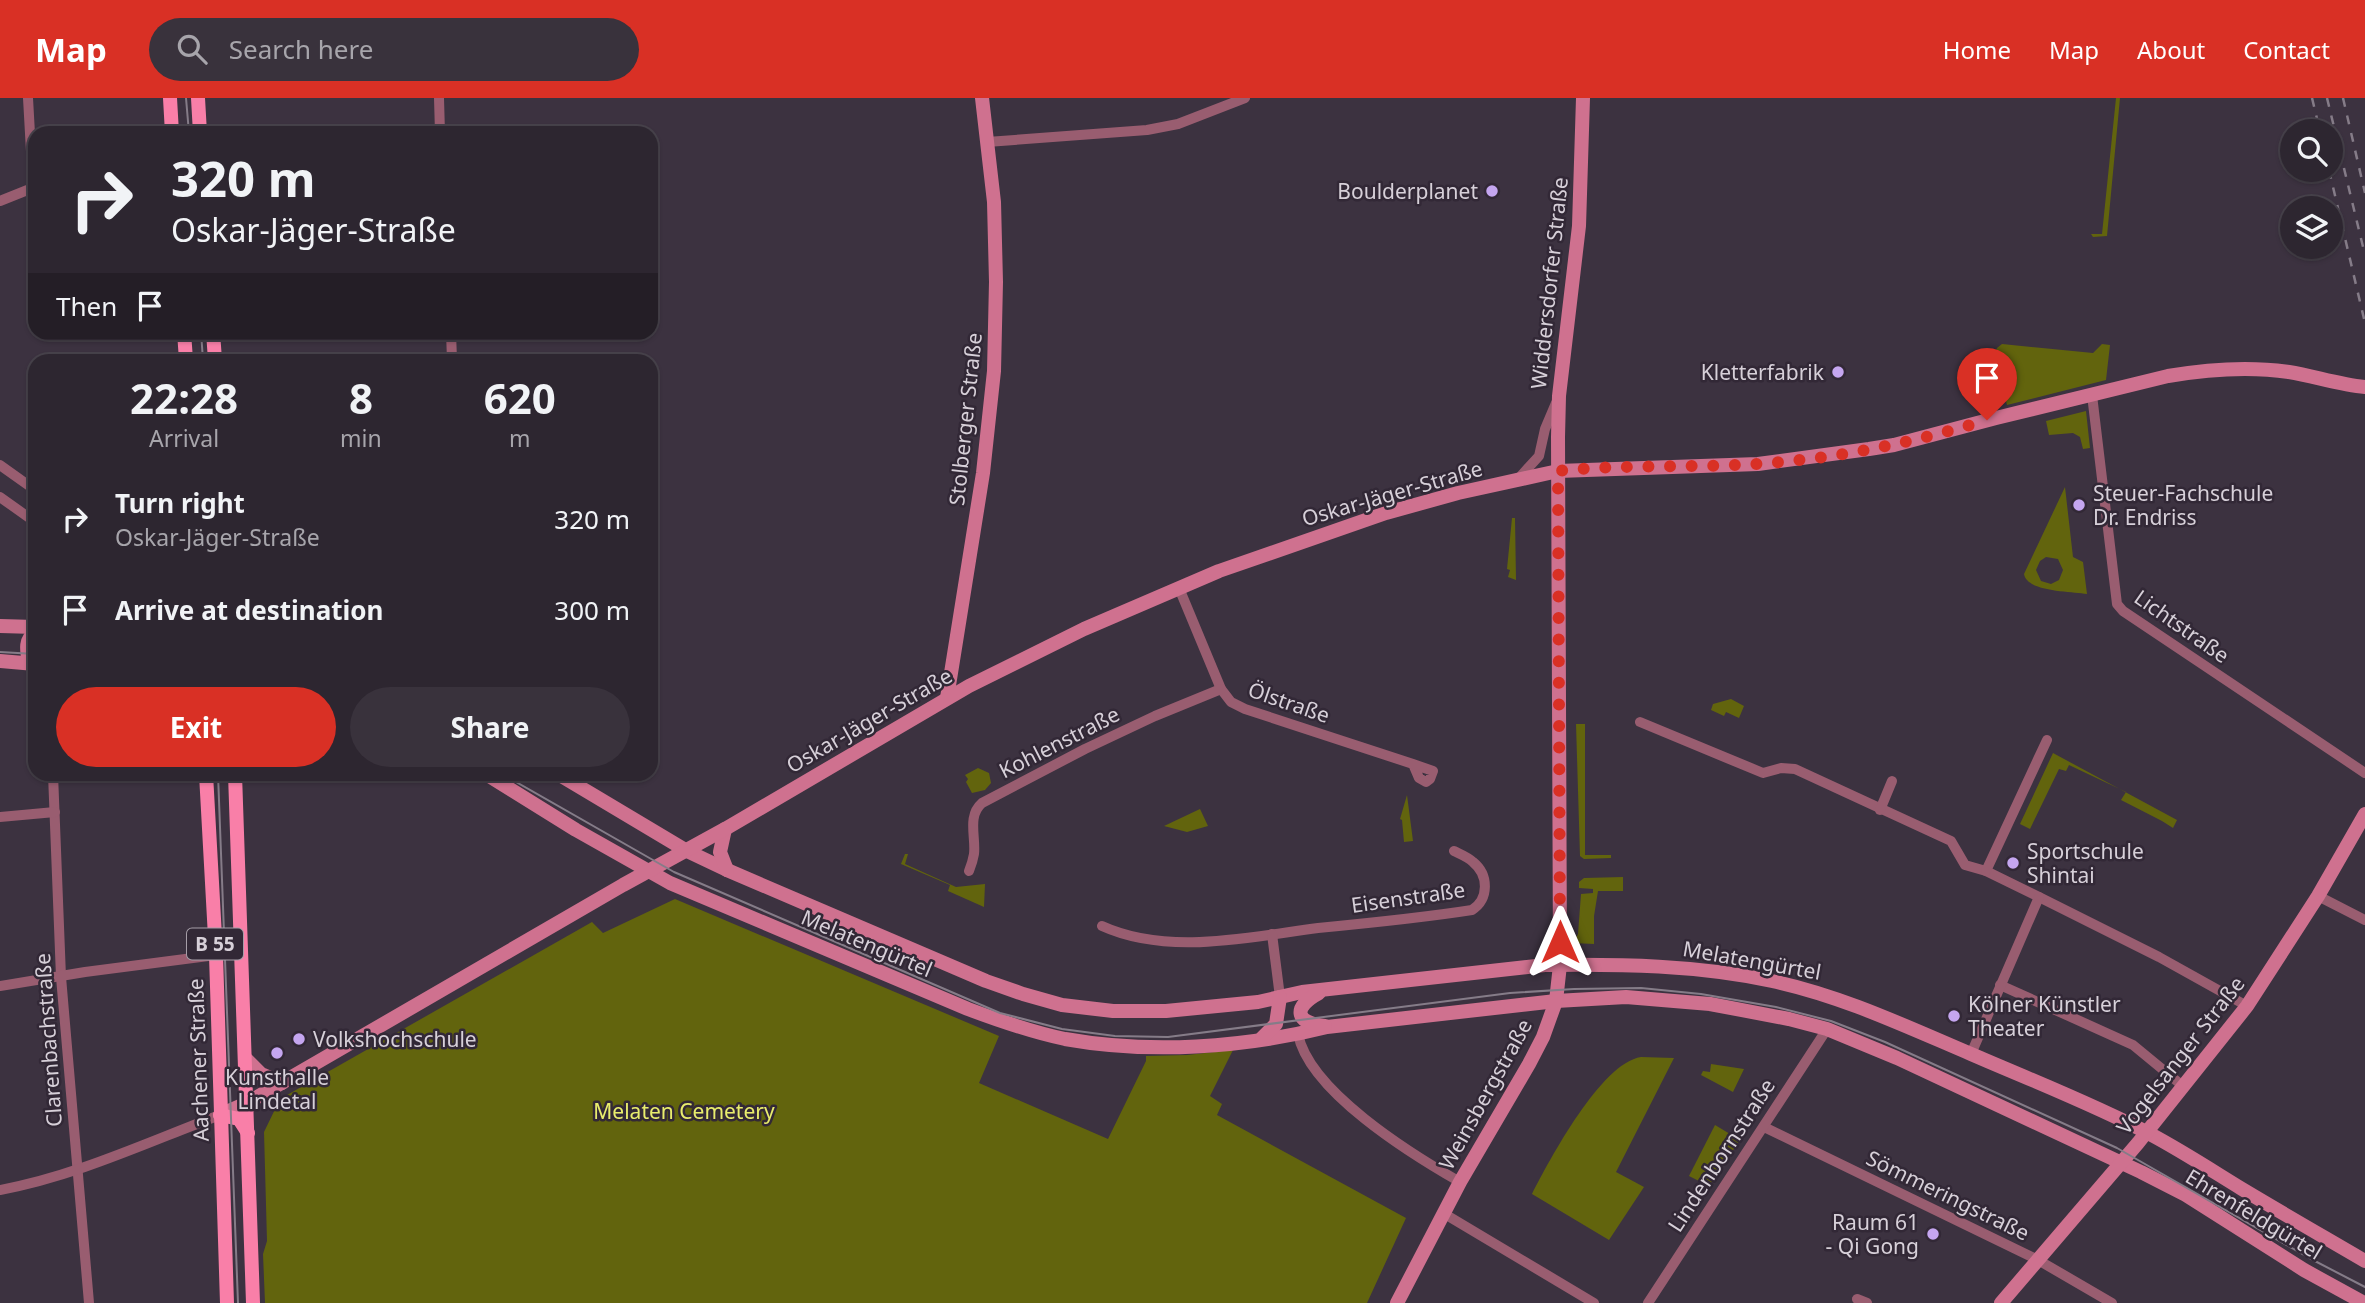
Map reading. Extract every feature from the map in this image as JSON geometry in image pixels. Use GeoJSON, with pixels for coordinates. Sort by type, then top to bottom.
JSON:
{"type":"FeatureCollection","features":[{"type":"Feature","properties":{"kind":"main road"},"geometry":{"type":"LineString","coordinates":[[170,98],[172,126]]}},
{"type":"Feature","properties":{"kind":"main road"},"geometry":{"type":"LineString","coordinates":[[198,98],[200,126]]}},
{"type":"Feature","properties":{"kind":"main road","name":"Stolberger Straße"},"geometry":{"type":"LineString","coordinates":[[947,698],[981,486],[994,371],[994,202],[982,98]]}},
{"type":"Feature","properties":{"kind":"main road","name":"Widdersdorfer Straße"},"geometry":{"type":"LineString","coordinates":[[1558,471],[1559,396],[1579,226],[1583,98]]}},
{"type":"Feature","properties":{"kind":"main road","name":"Oskar-Jäger-Straße"},"geometry":{"type":"LineString","coordinates":[[220,1115],[247,1103],[725,830],[947,698],[1041,649],[1219,571],[1366,519],[1458,493],[1558,471],[1758,464],[1894,445],[2168,376],[2226,368],[2289,372],[2364,390]]}},
{"type":"Feature","properties":{"kind":"main road","name":"Weinsbergstraße"},"geometry":{"type":"LineString","coordinates":[[1397,1303],[1460,1182],[1529,1064],[1543,1037],[1556,1000],[1560,965],[1558,471]]}},
{"type":"Feature","properties":{"kind":"main road"},"geometry":{"type":"LineString","coordinates":[[0,626],[28,627]]}},
{"type":"Feature","properties":{"kind":"main road"},"geometry":{"type":"LineString","coordinates":[[0,662],[28,663]]}},
{"type":"Feature","properties":{"kind":"main road","name":"Aachener Straße"},"geometry":{"type":"LineString","coordinates":[[206,781],[216,955],[227,1303]]}},
{"type":"Feature","properties":{"kind":"main road","name":"B 55"},"geometry":{"type":"LineString","coordinates":[[235,781],[253,1303]]}},
{"type":"Feature","properties":{"kind":"main road","name":"Melatengürtel"},"geometry":{"type":"LineString","coordinates":[[498,781],[670,883],[1014,1027],[1064,1039],[1110,1045],[1198,1045],[1556,1000],[1636,998],[1710,1003],[1756,1011],[1827,1029],[1896,1058],[2120,1163]]}},
{"type":"Feature","properties":{"kind":"main road","name":"Melatengürtel"},"geometry":{"type":"LineString","coordinates":[[570,781],[687,851],[727,870],[986,981],[1062,1005],[1113,1012],[1166,1011],[1248,1003],[1324,990],[1560,965],[1695,969],[1772,981],[1847,1001],[2147,1133]]}},
{"type":"Feature","properties":{"kind":"main road","name":"Vogelsanger Straße"},"geometry":{"type":"LineString","coordinates":[[2001,1303],[2147,1133],[2248,1006],[2318,896],[2365,814]]}},
{"type":"Feature","properties":{"kind":"main road"},"geometry":{"type":"LineString","coordinates":[[725,830],[720,852],[727,870]]}},
{"type":"Feature","properties":{"kind":"main road"},"geometry":{"type":"LineString","coordinates":[[1324,990],[1305,1000],[1300,1011],[1309,1023],[1327,1027]]}},
{"type":"Feature","properties":{"kind":"main road"},"geometry":{"type":"LineString","coordinates":[[1262,1038],[1276,1024],[1280,997]]}},
{"type":"Feature","properties":{"kind":"main road"},"geometry":{"type":"LineString","coordinates":[[245,1058],[261,1074],[282,1083]]}},
{"type":"Feature","properties":{"kind":"main road"},"geometry":{"type":"LineString","coordinates":[[220,1115],[239,1119],[248,1133]]}},
{"type":"Feature","properties":{"kind":"main road","name":"Ehrenfeldgürtel"},"geometry":{"type":"LineString","coordinates":[[2147,1133],[2202,1162],[2227,1180],[2365,1261]]}},
{"type":"Feature","properties":{"kind":"main road","name":"Ehrenfeldgürtel"},"geometry":{"type":"LineString","coordinates":[[2120,1163],[2186,1195],[2304,1270],[2364,1303]]}},
{"type":"Feature","properties":{"kind":"street"},"geometry":{"type":"LineString","coordinates":[[28,98],[30,126]]}},
{"type":"Feature","properties":{"kind":"street"},"geometry":{"type":"LineString","coordinates":[[439,98],[440,126]]}},
{"type":"Feature","properties":{"kind":"street"},"geometry":{"type":"LineString","coordinates":[[987,142],[1147,130],[1178,124],[1245,98]]}},
{"type":"Feature","properties":{"kind":"street"},"geometry":{"type":"LineString","coordinates":[[0,201],[28,189]]}},
{"type":"Feature","properties":{"kind":"street","name":"Lichtstraße"},"geometry":{"type":"LineString","coordinates":[[2091,395],[2117,604],[2123,611],[2365,773]]}},
{"type":"Feature","properties":{"kind":"street","name":"Oskar-Jäger-Straße"},"geometry":{"type":"LineString","coordinates":[[1516,480],[1539,456],[1545,429],[1559,396]]}},
{"type":"Feature","properties":{"kind":"street"},"geometry":{"type":"LineString","coordinates":[[0,465],[28,485]]}},
{"type":"Feature","properties":{"kind":"street"},"geometry":{"type":"LineString","coordinates":[[0,498],[28,514]]}},
{"type":"Feature","properties":{"kind":"street","name":"Ölstraße"},"geometry":{"type":"LineString","coordinates":[[1179,589],[1221,689],[1231,702],[1245,709],[1413,764]]}},
{"type":"Feature","properties":{"kind":"street","name":"Kohlenstraße"},"geometry":{"type":"LineString","coordinates":[[968,872],[974,856],[973,820],[982,803],[1095,744],[1221,689]]}},
{"type":"Feature","properties":{"kind":"street"},"geometry":{"type":"LineString","coordinates":[[1640,722],[1763,773],[1781,768],[1796,769],[1951,841],[1965,865],[1986,871],[2039,897],[2159,957],[2248,1006]]}},
{"type":"Feature","properties":{"kind":"street"},"geometry":{"type":"LineString","coordinates":[[1986,871],[2047,740]]}},
{"type":"Feature","properties":{"kind":"street","name":"Clarenbachstraße"},"geometry":{"type":"LineString","coordinates":[[53,781],[61,977],[89,1303]]}},
{"type":"Feature","properties":{"kind":"street"},"geometry":{"type":"LineString","coordinates":[[1880,810],[1892,781]]}},
{"type":"Feature","properties":{"kind":"street"},"geometry":{"type":"LineString","coordinates":[[0,817],[55,812]]}},
{"type":"Feature","properties":{"kind":"street","name":"Eisenstraße"},"geometry":{"type":"LineString","coordinates":[[1102,926],[1124,936],[1187,941],[1272,934],[1472,910],[1485,895],[1483,876],[1474,862],[1454,851]]}},
{"type":"Feature","properties":{"kind":"street"},"geometry":{"type":"LineString","coordinates":[[2318,896],[2365,920]]}},
{"type":"Feature","properties":{"kind":"street"},"geometry":{"type":"LineString","coordinates":[[1971,1054],[2039,897]]}},
{"type":"Feature","properties":{"kind":"street"},"geometry":{"type":"LineString","coordinates":[[1272,934],[1280,997]]}},
{"type":"Feature","properties":{"kind":"street"},"geometry":{"type":"LineString","coordinates":[[0,986],[216,955]]}},
{"type":"Feature","properties":{"kind":"street"},"geometry":{"type":"LineString","coordinates":[[2000,985],[2133,1045],[2184,1087]]}},
{"type":"Feature","properties":{"kind":"street","name":"Lindenbornstraße"},"geometry":{"type":"LineString","coordinates":[[1648,1303],[1827,1029]]}},
{"type":"Feature","properties":{"kind":"street"},"geometry":{"type":"LineString","coordinates":[[1298,1034],[1301,1048],[1314,1070],[1331,1090],[1354,1111],[1460,1182]]}},
{"type":"Feature","properties":{"kind":"street"},"geometry":{"type":"LineString","coordinates":[[0,1190],[78,1169],[220,1115]]}},
{"type":"Feature","properties":{"kind":"street","name":"Sömmeringstraße"},"geometry":{"type":"LineString","coordinates":[[1764,1127],[2038,1259],[2112,1303]]}},
{"type":"Feature","properties":{"kind":"street"},"geometry":{"type":"LineString","coordinates":[[1443,1213],[1594,1303]]}},
{"type":"Feature","properties":{"kind":"green space"},"geometry":{"type":"Polygon","coordinates":[[[2116,98],[2120,98],[2107,236],[2093,237],[2091,234],[2102,234],[2116,98]]]}},
{"type":"Feature","properties":{"kind":"green space"},"geometry":{"type":"Polygon","coordinates":[[[2002,344],[2093,353],[2102,344],[2110,345],[2106,380],[2007,405],[1994,355],[2002,344]]]}},
{"type":"Feature","properties":{"kind":"green space"},"geometry":{"type":"Polygon","coordinates":[[[2086,411],[2090,448],[2083,449],[2080,437],[2073,433],[2049,435],[2046,421],[2086,411]]]}},
{"type":"Feature","properties":{"kind":"green space"},"geometry":{"type":"Polygon","coordinates":[[[2065,487],[2073,557],[2083,562],[2087,594],[2041,587],[2027,580],[2024,574],[2065,487]],[[2046,557],[2040,561],[2036,570],[2041,581],[2051,584],[2059,580],[2063,570],[2058,559],[2046,557]]]}},
{"type":"Feature","properties":{"kind":"green space"},"geometry":{"type":"Polygon","coordinates":[[[1512,518],[1515,518],[1516,580],[1508,577],[1510,570],[1507,569],[1512,518]]]}},
{"type":"Feature","properties":{"kind":"green space"},"geometry":{"type":"Polygon","coordinates":[[[1731,699],[1744,706],[1739,718],[1726,712],[1724,716],[1711,710],[1713,704],[1731,699]]]}},
{"type":"Feature","properties":{"kind":"green space"},"geometry":{"type":"Polygon","coordinates":[[[1576,724],[1585,724],[1585,855],[1611,855],[1611,858],[1584,859],[1580,856],[1576,724]]]}},
{"type":"Feature","properties":{"kind":"green space"},"geometry":{"type":"Polygon","coordinates":[[[2053,753],[2119,789],[2069,765],[2066,771],[2059,769],[2030,829],[2020,824],[2053,753]]]}},
{"type":"Feature","properties":{"kind":"green space"},"geometry":{"type":"Polygon","coordinates":[[[978,768],[989,773],[991,783],[985,790],[972,793],[965,775],[978,768]]]}},
{"type":"Feature","properties":{"kind":"green space"},"geometry":{"type":"Polygon","coordinates":[[[2126,792],[2177,820],[2173,828],[2121,800],[2126,792]]]}},
{"type":"Feature","properties":{"kind":"green space"},"geometry":{"type":"Polygon","coordinates":[[[1407,795],[1413,841],[1404,842],[1400,819],[1407,795]]]}},
{"type":"Feature","properties":{"kind":"green space"},"geometry":{"type":"Polygon","coordinates":[[[1200,809],[1208,826],[1187,832],[1164,826],[1200,809]]]}},
{"type":"Feature","properties":{"kind":"green space"},"geometry":{"type":"Polygon","coordinates":[[[905,854],[908,854],[905,864],[956,887],[985,884],[984,907],[948,891],[950,885],[901,864],[905,854]]]}},
{"type":"Feature","properties":{"kind":"green space"},"geometry":{"type":"Polygon","coordinates":[[[1623,877],[1623,891],[1598,891],[1594,916],[1594,944],[1573,943],[1578,934],[1581,894],[1593,893],[1593,889],[1579,888],[1579,882],[1584,878],[1623,877]]]}},
{"type":"Feature","properties":{"kind":"green space","name":"Melaten Cemetery"},"geometry":{"type":"Polygon","coordinates":[[[675,899],[999,1036],[979,1083],[1108,1139],[1146,1056],[1233,1050],[1210,1096],[1222,1104],[1217,1115],[1406,1218],[1367,1303],[265,1303],[263,1254],[267,1241],[264,1132],[280,1099],[592,922],[603,933],[675,899]]]}},
{"type":"Feature","properties":{"kind":"green space"},"geometry":{"type":"Polygon","coordinates":[[[1641,1057],[1674,1058],[1616,1172],[1644,1187],[1609,1240],[1532,1194],[1564,1137],[1594,1094],[1626,1063],[1641,1057]]]}},
{"type":"Feature","properties":{"kind":"green space"},"geometry":{"type":"Polygon","coordinates":[[[1711,1064],[1744,1069],[1733,1092],[1701,1075],[1703,1071],[1710,1072],[1711,1064]]]}},
{"type":"Feature","properties":{"kind":"green space"},"geometry":{"type":"Polygon","coordinates":[[[1715,1125],[1740,1140],[1709,1186],[1689,1176],[1715,1125]]]}},
{"type":"Feature","properties":{"kind":"tram line"},"geometry":{"type":"LineString","coordinates":[[186,98],[188,126]]}},
{"type":"Feature","properties":{"kind":"tram line"},"geometry":{"type":"LineString","coordinates":[[202,340],[203,354]]}},
{"type":"Feature","properties":{"kind":"tram line"},"geometry":{"type":"LineString","coordinates":[[0,652],[28,654]]}},
{"type":"Feature","properties":{"kind":"tram line"},"geometry":{"type":"LineString","coordinates":[[218,781],[238,1303]]}},
{"type":"Feature","properties":{"kind":"tram line"},"geometry":{"type":"LineString","coordinates":[[514,781],[674,872],[1000,1013],[1062,1029],[1115,1036],[1168,1037],[1510,993],[1641,988],[1701,994],[1776,1007],[1831,1021],[1885,1042],[2117,1148],[2365,1287]]}},
{"type":"Feature","properties":{"kind":"railway"},"geometry":{"type":"LineString","coordinates":[[2312,98],[2317,119]]}},
{"type":"Feature","properties":{"kind":"railway"},"geometry":{"type":"LineString","coordinates":[[2327,98],[2365,255]]}},
{"type":"Feature","properties":{"kind":"railway"},"geometry":{"type":"LineString","coordinates":[[2343,98],[2365,193]]}},
{"type":"Feature","properties":{"kind":"railway"},"geometry":{"type":"LineString","coordinates":[[2332,182],[2365,323]]}},
{"type":"Feature","properties":{"kind":"place","name":"Boulderplanet"},"geometry":{"type":"Point","coordinates":[1492,191]}},
{"type":"Feature","properties":{"kind":"place","name":"Kletterfabrik"},"geometry":{"type":"Point","coordinates":[1838,372]}},
{"type":"Feature","properties":{"kind":"place","name":"Steuer-Fachschule Dr. Endriss"},"geometry":{"type":"Point","coordinates":[2079,505]}},
{"type":"Feature","properties":{"kind":"place","name":"Sportschule Shintai"},"geometry":{"type":"Point","coordinates":[2013,863]}},
{"type":"Feature","properties":{"kind":"place","name":"Kölner Künstler Theater"},"geometry":{"type":"Point","coordinates":[1954,1016]}},
{"type":"Feature","properties":{"kind":"place","name":"Volkshochschule"},"geometry":{"type":"Point","coordinates":[299,1039]}},
{"type":"Feature","properties":{"kind":"place","name":"Kunsthalle Lindetal"},"geometry":{"type":"Point","coordinates":[277,1053]}},
{"type":"Feature","properties":{"kind":"place","name":"Raum 61 - Qi Gong"},"geometry":{"type":"Point","coordinates":[1933,1234]}},
{"type":"Feature","properties":{"kind":"route"},"geometry":{"type":"LineString","coordinates":[[1560,942],[1558,471],[1758,464],[1806,459],[1894,445],[1987,420]]}}]}
